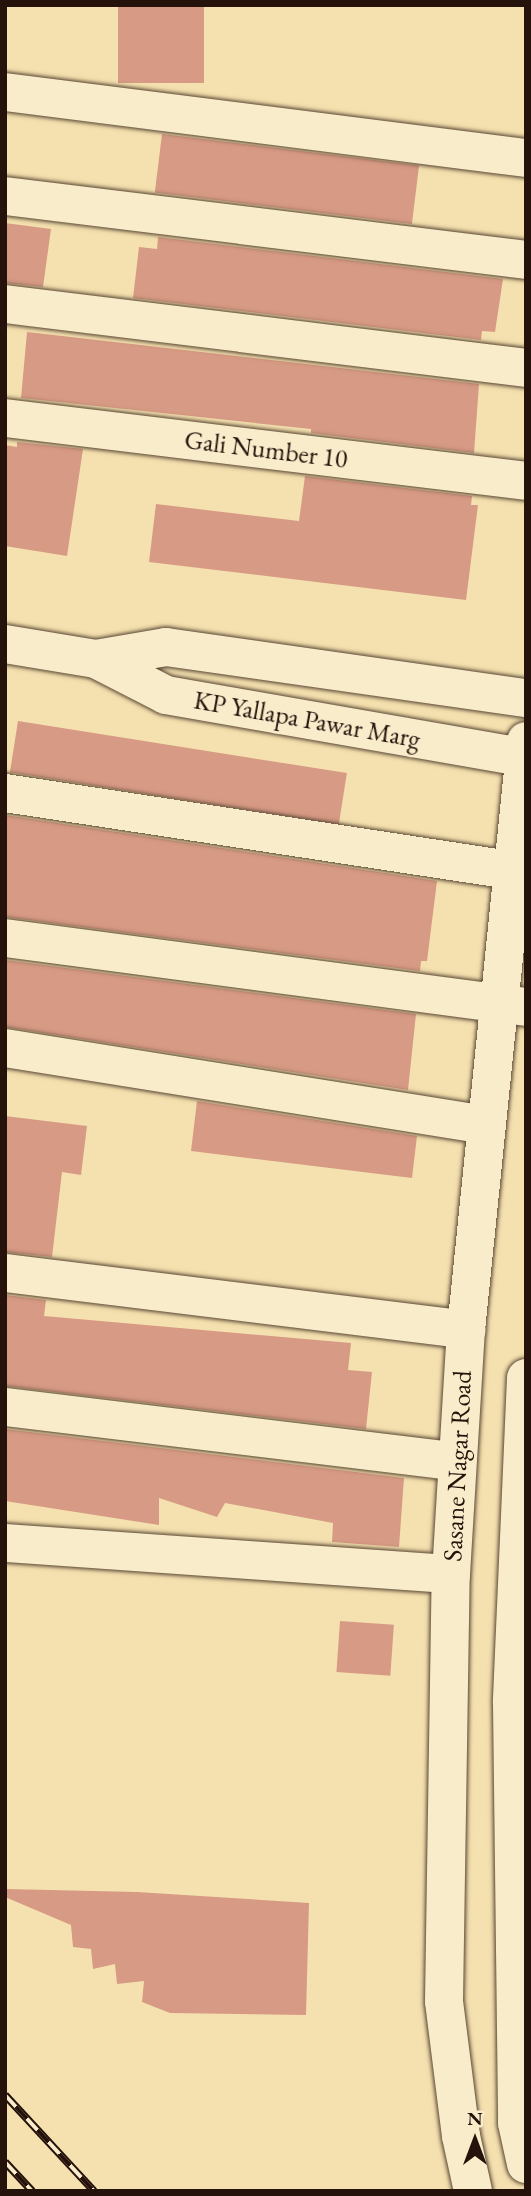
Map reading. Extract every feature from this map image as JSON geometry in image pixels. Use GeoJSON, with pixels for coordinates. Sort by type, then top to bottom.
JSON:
{"type":"FeatureCollection","features":[{"type":"Feature","properties":{"kind":"street"},"geometry":{"type":"LineString","coordinates":[[5,92],[526,158]]}},
{"type":"Feature","properties":{"kind":"street"},"geometry":{"type":"LineString","coordinates":[[5,197],[526,260]]}},
{"type":"Feature","properties":{"kind":"street"},"geometry":{"type":"LineString","coordinates":[[5,304],[526,368]]}},
{"type":"Feature","properties":{"kind":"street","name":"Gali Number 10"},"geometry":{"type":"LineString","coordinates":[[5,418],[526,481]]}},
{"type":"Feature","properties":{"kind":"street","name":"KP Yallapa Pawar Marg"},"geometry":{"type":"LineString","coordinates":[[5,644],[96,659],[166,695],[525,753]]}},
{"type":"Feature","properties":{"kind":"street","name":"KP Yallapa Pawar Marg"},"geometry":{"type":"LineString","coordinates":[[96,659],[166,647],[526,698]]}},
{"type":"Feature","properties":{"kind":"street","name":"Sasane Nagar Road"},"geometry":{"type":"LineString","coordinates":[[473,2191],[461,2136],[444,2001],[451,1574],[466,1330],[486,1125],[511,1006],[510,870],[525,753]]}},
{"type":"Feature","properties":{"kind":"street"},"geometry":{"type":"LineString","coordinates":[[5,793],[510,870]]}},
{"type":"Feature","properties":{"kind":"street"},"geometry":{"type":"LineString","coordinates":[[5,937],[511,1006]]}},
{"type":"Feature","properties":{"kind":"street"},"geometry":{"type":"LineString","coordinates":[[5,1048],[486,1125]]}},
{"type":"Feature","properties":{"kind":"street"},"geometry":{"type":"LineString","coordinates":[[5,1273],[466,1330]]}},
{"type":"Feature","properties":{"kind":"street"},"geometry":{"type":"LineString","coordinates":[[526,1378],[519,1703],[520,1968],[517,2123],[526,2164]]}},
{"type":"Feature","properties":{"kind":"street"},"geometry":{"type":"LineString","coordinates":[[5,1407],[457,1462]]}},
{"type":"Feature","properties":{"kind":"street"},"geometry":{"type":"LineString","coordinates":[[5,1543],[451,1574]]}},
{"type":"Feature","properties":{"kind":"building"},"geometry":{"type":"Polygon","coordinates":[[[118,5],[204,5],[204,83],[118,83],[118,5]]]}},
{"type":"Feature","properties":{"kind":"building"},"geometry":{"type":"Polygon","coordinates":[[[162,134],[419,166],[412,224],[155,193],[162,134]]]}},
{"type":"Feature","properties":{"kind":"building"},"geometry":{"type":"Polygon","coordinates":[[[5,223],[51,229],[43,287],[5,283],[5,223]]]}},
{"type":"Feature","properties":{"kind":"building"},"geometry":{"type":"Polygon","coordinates":[[[158,237],[503,279],[495,332],[482,331],[481,340],[133,298],[139,247],[157,249],[158,237]]]}},
{"type":"Feature","properties":{"kind":"building"},"geometry":{"type":"Polygon","coordinates":[[[27,332],[479,384],[474,453],[311,433],[311,429],[21,398],[27,332]]]}},
{"type":"Feature","properties":{"kind":"building"},"geometry":{"type":"Polygon","coordinates":[[[17,442],[83,449],[67,556],[5,546],[5,445],[17,447],[17,442]]]}},
{"type":"Feature","properties":{"kind":"building"},"geometry":{"type":"Polygon","coordinates":[[[305,476],[472,496],[471,505],[478,505],[466,600],[149,562],[156,504],[299,521],[305,476]]]}},
{"type":"Feature","properties":{"kind":"building"},"geometry":{"type":"Polygon","coordinates":[[[18,721],[347,773],[339,824],[10,772],[18,721]]]}},
{"type":"Feature","properties":{"kind":"building"},"geometry":{"type":"Polygon","coordinates":[[[5,815],[437,881],[427,961],[421,961],[420,971],[5,917],[5,815]]]}},
{"type":"Feature","properties":{"kind":"building"},"geometry":{"type":"Polygon","coordinates":[[[5,960],[416,1014],[408,1090],[5,1027],[5,960]]]}},
{"type":"Feature","properties":{"kind":"building"},"geometry":{"type":"Polygon","coordinates":[[[197,1101],[417,1136],[412,1178],[191,1151],[197,1101]]]}},
{"type":"Feature","properties":{"kind":"building"},"geometry":{"type":"Polygon","coordinates":[[[5,1116],[87,1126],[81,1175],[62,1172],[52,1257],[5,1252],[5,1116]]]}},
{"type":"Feature","properties":{"kind":"building"},"geometry":{"type":"Polygon","coordinates":[[[5,1295],[46,1300],[44,1316],[351,1343],[348,1370],[372,1372],[366,1429],[5,1386],[5,1295]]]}},
{"type":"Feature","properties":{"kind":"building"},"geometry":{"type":"Polygon","coordinates":[[[5,1429],[404,1478],[399,1547],[332,1542],[333,1523],[225,1503],[217,1517],[159,1498],[159,1525],[5,1501],[5,1429]]]}},
{"type":"Feature","properties":{"kind":"building"},"geometry":{"type":"Polygon","coordinates":[[[340,1621],[394,1625],[390,1676],[336,1672],[340,1621]]]}},
{"type":"Feature","properties":{"kind":"building"},"geometry":{"type":"Polygon","coordinates":[[[5,1889],[137,1892],[309,1903],[306,2015],[170,2013],[142,2002],[144,1981],[117,1984],[115,1964],[93,1969],[91,1949],[73,1947],[71,1925],[5,1897],[5,1889]]]}},
{"type":"Feature","properties":{"kind":"railway"},"geometry":{"type":"LineString","coordinates":[[5,2095],[94,2191]]}},
{"type":"Feature","properties":{"kind":"railway"},"geometry":{"type":"LineString","coordinates":[[5,2162],[32,2191]]}}]}
